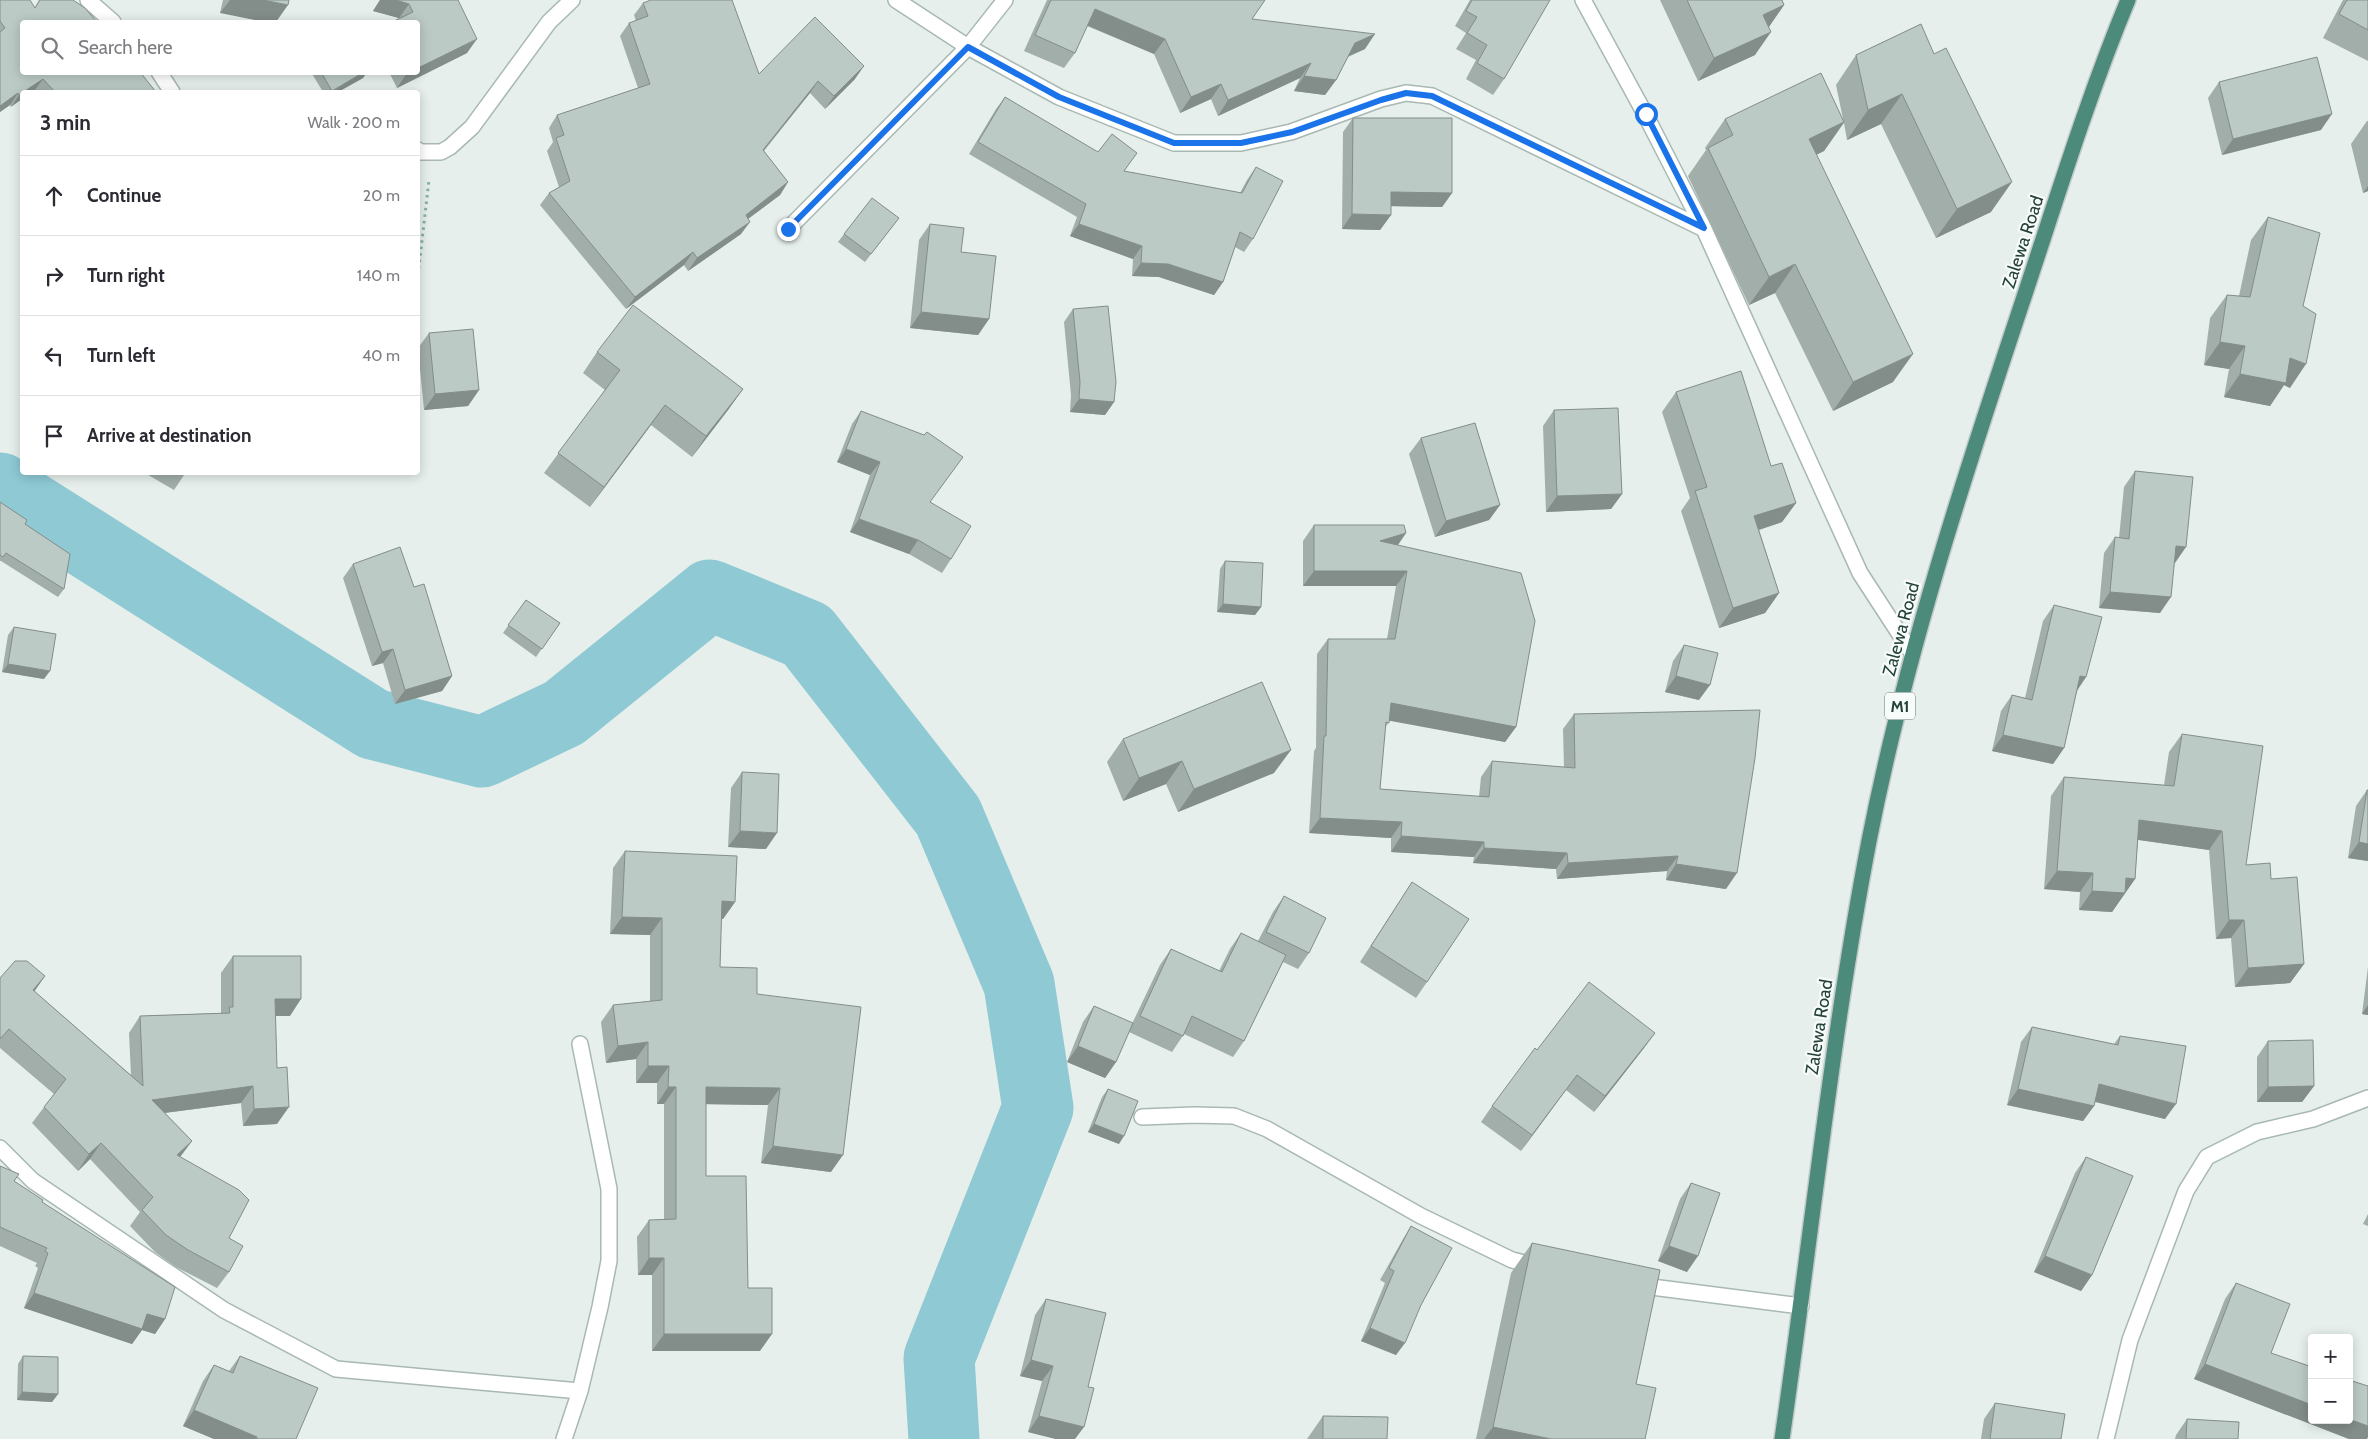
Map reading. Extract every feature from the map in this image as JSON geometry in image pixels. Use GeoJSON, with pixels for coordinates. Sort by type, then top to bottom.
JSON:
{"type":"FeatureCollection","features":[{"type":"Feature","properties":{"kind":"highway","name":"Zalewa Road"},"geometry":{"type":"LineString","coordinates":[[1782,1439],[1837,1022],[1870,838],[1912,653],[1971,455],[2100,67],[2128,0]]}},
{"type":"Feature","properties":{"kind":"street"},"geometry":{"type":"LineString","coordinates":[[88,0],[111,20]]}},
{"type":"Feature","properties":{"kind":"street"},"geometry":{"type":"LineString","coordinates":[[424,151],[441,152],[450,147],[472,127],[549,22],[572,0]]}},
{"type":"Feature","properties":{"kind":"street"},"geometry":{"type":"LineString","coordinates":[[896,0],[968,47],[1059,97],[1174,143],[1241,143],[1292,132],[1406,93],[1432,96],[1704,228]]}},
{"type":"Feature","properties":{"kind":"street"},"geometry":{"type":"LineString","coordinates":[[788,229],[968,47],[1005,0]]}},
{"type":"Feature","properties":{"kind":"street"},"geometry":{"type":"LineString","coordinates":[[1583,0],[1646,114],[1704,228],[1860,573],[1912,653]]}},
{"type":"Feature","properties":{"kind":"street"},"geometry":{"type":"LineString","coordinates":[[161,75],[171,90]]}},
{"type":"Feature","properties":{"kind":"street"},"geometry":{"type":"LineString","coordinates":[[564,1439],[580,1391],[609,1261],[609,1189],[580,1044]]}},
{"type":"Feature","properties":{"kind":"street"},"geometry":{"type":"LineString","coordinates":[[2106,1439],[2130,1340],[2186,1191],[2206,1156],[2257,1132],[2313,1119],[2368,1098]]}},
{"type":"Feature","properties":{"kind":"street"},"geometry":{"type":"LineString","coordinates":[[1142,1117],[1234,1116],[1268,1129],[1421,1216],[1512,1260],[1550,1268]]}},
{"type":"Feature","properties":{"kind":"street"},"geometry":{"type":"LineString","coordinates":[[0,1148],[33,1181],[224,1310],[336,1369],[580,1391]]}},
{"type":"Feature","properties":{"kind":"street"},"geometry":{"type":"LineString","coordinates":[[1625,1284],[1801,1306]]}},
{"type":"Feature","properties":{"kind":"path"},"geometry":{"type":"LineString","coordinates":[[420,233],[424,151]]}},
{"type":"Feature","properties":{"kind":"building"},"geometry":{"type":"Polygon","coordinates":[[[0,0],[30,0],[35,8],[40,0],[73,0],[85,8],[95,20],[20,20],[20,75],[142,75],[154,90],[53,90],[43,79],[26,90],[20,90],[20,94],[18,93],[0,106],[0,32],[5,28],[0,21],[0,0]]]}},
{"type":"Feature","properties":{"kind":"building"},"geometry":{"type":"Polygon","coordinates":[[[263,0],[289,0],[288,5],[263,0]]]}},
{"type":"Feature","properties":{"kind":"building"},"geometry":{"type":"Polygon","coordinates":[[[396,0],[458,0],[477,39],[420,67],[420,20],[396,20],[413,12],[409,4],[396,0]]]}},
{"type":"Feature","properties":{"kind":"building"},"geometry":{"type":"Polygon","coordinates":[[[651,0],[732,0],[759,74],[815,17],[864,66],[834,96],[818,81],[763,150],[788,182],[746,215],[750,222],[697,258],[693,252],[635,297],[549,193],[570,181],[556,138],[564,135],[557,115],[650,84],[629,23],[648,16],[643,3],[651,0]]]}},
{"type":"Feature","properties":{"kind":"building"},"geometry":{"type":"Polygon","coordinates":[[[1051,0],[1265,0],[1252,19],[1375,34],[1355,43],[1336,80],[1304,76],[1311,63],[1228,100],[1221,84],[1191,97],[1165,39],[1095,9],[1075,53],[1035,35],[1051,0]]]}},
{"type":"Feature","properties":{"kind":"building"},"geometry":{"type":"Polygon","coordinates":[[[1472,0],[1550,0],[1504,79],[1477,63],[1487,45],[1467,33],[1477,17],[1466,11],[1472,0]]]}},
{"type":"Feature","properties":{"kind":"building"},"geometry":{"type":"Polygon","coordinates":[[[1687,0],[1782,0],[1784,5],[1763,15],[1771,32],[1714,58],[1687,0]]]}},
{"type":"Feature","properties":{"kind":"building"},"geometry":{"type":"Polygon","coordinates":[[[2347,0],[2368,0],[2368,30],[2339,14],[2347,0]]]}},
{"type":"Feature","properties":{"kind":"building"},"geometry":{"type":"Polygon","coordinates":[[[1921,24],[1934,54],[1946,48],[2012,182],[1957,209],[1902,94],[1868,110],[1856,55],[1921,24]]]}},
{"type":"Feature","properties":{"kind":"building"},"geometry":{"type":"Polygon","coordinates":[[[2317,57],[2332,114],[2233,139],[2219,82],[2317,57]]]}},
{"type":"Feature","properties":{"kind":"building"},"geometry":{"type":"Polygon","coordinates":[[[1821,73],[1844,122],[1809,139],[1913,354],[1853,382],[1795,264],[1769,277],[1708,148],[1733,135],[1725,119],[1821,73]]]}},
{"type":"Feature","properties":{"kind":"building"},"geometry":{"type":"Polygon","coordinates":[[[323,75],[359,75],[334,90],[331,90],[323,75]]]}},
{"type":"Feature","properties":{"kind":"building"},"geometry":{"type":"Polygon","coordinates":[[[1005,97],[1098,152],[1112,134],[1137,153],[1124,171],[1242,193],[1256,167],[1283,181],[1253,239],[1240,232],[1223,282],[1168,264],[1141,263],[1142,246],[1079,224],[1086,204],[978,142],[1005,97]]]}},
{"type":"Feature","properties":{"kind":"building"},"geometry":{"type":"Polygon","coordinates":[[[1353,118],[1452,118],[1452,193],[1391,192],[1391,215],[1352,214],[1353,118]]]}},
{"type":"Feature","properties":{"kind":"building"},"geometry":{"type":"Polygon","coordinates":[[[872,198],[899,218],[871,254],[844,234],[872,198]]]}},
{"type":"Feature","properties":{"kind":"building"},"geometry":{"type":"Polygon","coordinates":[[[2268,217],[2320,233],[2303,306],[2316,314],[2306,364],[2290,358],[2286,383],[2240,374],[2245,346],[2220,342],[2227,295],[2250,297],[2268,217]]]}},
{"type":"Feature","properties":{"kind":"building"},"geometry":{"type":"Polygon","coordinates":[[[930,224],[964,228],[961,252],[996,256],[989,319],[921,312],[930,224]]]}},
{"type":"Feature","properties":{"kind":"building"},"geometry":{"type":"Polygon","coordinates":[[[633,305],[743,389],[706,436],[665,405],[604,487],[558,453],[620,370],[597,352],[633,305]]]}},
{"type":"Feature","properties":{"kind":"building"},"geometry":{"type":"Polygon","coordinates":[[[1108,306],[1116,382],[1114,402],[1079,399],[1080,382],[1073,309],[1108,306]]]}},
{"type":"Feature","properties":{"kind":"building"},"geometry":{"type":"Polygon","coordinates":[[[473,329],[479,390],[435,394],[429,333],[473,329]]]}},
{"type":"Feature","properties":{"kind":"building"},"geometry":{"type":"Polygon","coordinates":[[[1741,371],[1771,466],[1782,463],[1796,503],[1754,516],[1779,593],[1733,608],[1695,491],[1707,487],[1676,392],[1741,371]]]}},
{"type":"Feature","properties":{"kind":"building"},"geometry":{"type":"Polygon","coordinates":[[[1618,408],[1622,494],[1557,496],[1554,410],[1618,408]]]}},
{"type":"Feature","properties":{"kind":"building"},"geometry":{"type":"Polygon","coordinates":[[[861,411],[924,435],[927,432],[963,457],[930,502],[971,526],[951,559],[918,540],[859,519],[880,462],[846,449],[861,411]]]}},
{"type":"Feature","properties":{"kind":"building"},"geometry":{"type":"Polygon","coordinates":[[[1475,423],[1500,505],[1446,521],[1421,438],[1475,423]]]}},
{"type":"Feature","properties":{"kind":"building"},"geometry":{"type":"Polygon","coordinates":[[[2135,471],[2193,477],[2186,547],[2176,546],[2171,597],[2110,592],[2115,537],[2129,539],[2135,471]]]}},
{"type":"Feature","properties":{"kind":"building"},"geometry":{"type":"Polygon","coordinates":[[[0,502],[27,520],[25,524],[70,554],[64,589],[6,553],[3,557],[0,555],[0,502]]]}},
{"type":"Feature","properties":{"kind":"building"},"geometry":{"type":"Polygon","coordinates":[[[1314,525],[1404,525],[1406,533],[1380,541],[1521,573],[1535,621],[1516,727],[1391,703],[1389,723],[1386,722],[1380,789],[1489,797],[1492,761],[1575,768],[1574,714],[1760,710],[1755,758],[1737,873],[1676,864],[1678,856],[1568,863],[1567,853],[1484,848],[1484,842],[1401,836],[1402,822],[1320,818],[1324,736],[1326,736],[1328,639],[1395,639],[1407,571],[1314,571],[1314,525]]]}},
{"type":"Feature","properties":{"kind":"building"},"geometry":{"type":"Polygon","coordinates":[[[400,547],[414,587],[424,584],[452,676],[405,690],[393,649],[382,652],[353,564],[400,547]]]}},
{"type":"Feature","properties":{"kind":"building"},"geometry":{"type":"Polygon","coordinates":[[[1225,561],[1263,563],[1261,607],[1223,604],[1225,561]]]}},
{"type":"Feature","properties":{"kind":"building"},"geometry":{"type":"Polygon","coordinates":[[[526,600],[560,623],[542,649],[508,625],[526,600]]]}},
{"type":"Feature","properties":{"kind":"building"},"geometry":{"type":"Polygon","coordinates":[[[2054,605],[2102,617],[2086,677],[2080,676],[2064,748],[2003,735],[2012,695],[2032,700],[2054,605]]]}},
{"type":"Feature","properties":{"kind":"building"},"geometry":{"type":"Polygon","coordinates":[[[14,627],[56,634],[50,671],[8,664],[14,627]]]}},
{"type":"Feature","properties":{"kind":"building"},"geometry":{"type":"Polygon","coordinates":[[[1684,645],[1718,653],[1710,685],[1676,676],[1684,645]]]}},
{"type":"Feature","properties":{"kind":"building"},"geometry":{"type":"Polygon","coordinates":[[[1262,682],[1291,750],[1194,789],[1182,761],[1139,778],[1123,739],[1262,682]]]}},
{"type":"Feature","properties":{"kind":"building"},"geometry":{"type":"Polygon","coordinates":[[[2182,734],[2263,746],[2246,865],[2270,863],[2271,879],[2297,877],[2304,964],[2248,968],[2244,920],[2229,920],[2222,831],[2139,820],[2135,879],[2126,878],[2125,893],[2092,891],[2093,873],[2057,871],[2064,777],[2174,786],[2182,734]]]}},
{"type":"Feature","properties":{"kind":"building"},"geometry":{"type":"Polygon","coordinates":[[[742,772],[779,774],[777,833],[740,831],[742,772]]]}},
{"type":"Feature","properties":{"kind":"building"},"geometry":{"type":"Polygon","coordinates":[[[2368,790],[2368,844],[2359,842],[2368,790]]]}},
{"type":"Feature","properties":{"kind":"building"},"geometry":{"type":"Polygon","coordinates":[[[625,851],[737,856],[735,902],[722,901],[720,967],[757,968],[757,994],[861,1007],[843,1155],[773,1146],[780,1088],[706,1087],[706,1176],[746,1176],[748,1288],[772,1288],[772,1334],[664,1334],[664,1258],[649,1258],[649,1220],[676,1219],[676,1087],[668,1087],[669,1066],[648,1066],[648,1042],[618,1046],[613,1005],[662,1000],[662,918],[622,917],[625,851]]]}},
{"type":"Feature","properties":{"kind":"building"},"geometry":{"type":"Polygon","coordinates":[[[1412,882],[1469,919],[1427,982],[1371,946],[1412,882]]]}},
{"type":"Feature","properties":{"kind":"building"},"geometry":{"type":"Polygon","coordinates":[[[1284,896],[1326,918],[1309,953],[1266,932],[1284,896]]]}},
{"type":"Feature","properties":{"kind":"building"},"geometry":{"type":"Polygon","coordinates":[[[1241,933],[1286,955],[1244,1041],[1192,1016],[1183,1036],[1140,1016],[1171,949],[1222,972],[1241,933]]]}},
{"type":"Feature","properties":{"kind":"building"},"geometry":{"type":"Polygon","coordinates":[[[233,956],[301,956],[301,999],[275,999],[277,1068],[287,1067],[289,1107],[254,1109],[253,1086],[152,1100],[192,1141],[177,1155],[239,1190],[249,1200],[229,1238],[243,1246],[229,1272],[188,1250],[166,1235],[142,1210],[153,1197],[101,1143],[89,1154],[44,1107],[66,1079],[9,1029],[0,1039],[0,978],[15,961],[27,961],[45,976],[33,990],[143,1086],[140,1016],[230,1013],[229,1007],[233,1007],[233,956]]]}},
{"type":"Feature","properties":{"kind":"building"},"geometry":{"type":"Polygon","coordinates":[[[1589,982],[1655,1033],[1605,1096],[1577,1075],[1532,1135],[1492,1106],[1535,1048],[1537,1050],[1589,982]]]}},
{"type":"Feature","properties":{"kind":"building"},"geometry":{"type":"Polygon","coordinates":[[[1094,1006],[1133,1023],[1116,1062],[1078,1046],[1094,1006]]]}},
{"type":"Feature","properties":{"kind":"building"},"geometry":{"type":"Polygon","coordinates":[[[2032,1027],[2118,1045],[2120,1036],[2186,1046],[2176,1104],[2099,1084],[2094,1106],[2018,1089],[2032,1027]]]}},
{"type":"Feature","properties":{"kind":"building"},"geometry":{"type":"Polygon","coordinates":[[[2313,1040],[2314,1086],[2268,1087],[2268,1041],[2313,1040]]]}},
{"type":"Feature","properties":{"kind":"building"},"geometry":{"type":"Polygon","coordinates":[[[1108,1089],[1138,1101],[1124,1136],[1094,1124],[1108,1089]]]}},
{"type":"Feature","properties":{"kind":"building"},"geometry":{"type":"Polygon","coordinates":[[[2086,1157],[2133,1176],[2092,1275],[2045,1256],[2086,1157]]]}},
{"type":"Feature","properties":{"kind":"building"},"geometry":{"type":"Polygon","coordinates":[[[0,1166],[19,1174],[14,1181],[43,1200],[42,1202],[175,1287],[165,1319],[147,1314],[142,1329],[34,1293],[48,1253],[45,1251],[47,1248],[0,1227],[0,1166]]]}},
{"type":"Feature","properties":{"kind":"building"},"geometry":{"type":"Polygon","coordinates":[[[1691,1183],[1720,1193],[1698,1256],[1669,1246],[1691,1183]]]}},
{"type":"Feature","properties":{"kind":"building"},"geometry":{"type":"Polygon","coordinates":[[[1411,1226],[1452,1248],[1421,1305],[1405,1343],[1370,1328],[1394,1271],[1389,1268],[1411,1226]]]}},
{"type":"Feature","properties":{"kind":"building"},"geometry":{"type":"Polygon","coordinates":[[[1532,1243],[1660,1270],[1636,1384],[1656,1388],[1645,1439],[1551,1439],[1493,1427],[1532,1243]]]}},
{"type":"Feature","properties":{"kind":"building"},"geometry":{"type":"Polygon","coordinates":[[[2236,1283],[2290,1304],[2271,1353],[2308,1366],[2308,1403],[2205,1364],[2236,1283]]]}},
{"type":"Feature","properties":{"kind":"building"},"geometry":{"type":"Polygon","coordinates":[[[1046,1299],[1106,1313],[1088,1387],[1094,1388],[1084,1427],[1039,1416],[1053,1366],[1031,1360],[1046,1299]]]}},
{"type":"Feature","properties":{"kind":"building"},"geometry":{"type":"Polygon","coordinates":[[[23,1356],[58,1357],[58,1394],[22,1392],[23,1356]]]}},
{"type":"Feature","properties":{"kind":"building"},"geometry":{"type":"Polygon","coordinates":[[[240,1356],[318,1388],[296,1439],[257,1439],[257,1437],[194,1410],[214,1365],[233,1373],[240,1356]]]}},
{"type":"Feature","properties":{"kind":"building"},"geometry":{"type":"Polygon","coordinates":[[[2353,1381],[2368,1386],[2368,1426],[2353,1420],[2353,1381]]]}},
{"type":"Feature","properties":{"kind":"building"},"geometry":{"type":"Polygon","coordinates":[[[1995,1403],[2065,1414],[2061,1439],[1990,1439],[1995,1403]]]}},
{"type":"Feature","properties":{"kind":"building"},"geometry":{"type":"Polygon","coordinates":[[[1323,1416],[1388,1417],[1387,1439],[1323,1439],[1323,1416]]]}},
{"type":"Feature","properties":{"kind":"building"},"geometry":{"type":"Polygon","coordinates":[[[2187,1419],[2239,1422],[2238,1439],[2186,1439],[2187,1419]]]}},
{"type":"Feature","properties":{"kind":"waterway"},"geometry":{"type":"LineString","coordinates":[[0,488],[373,724],[482,752],[564,713],[710,595],[807,635],[948,816],[1019,984],[1038,1108],[939,1358],[944,1439]]}},
{"type":"Feature","properties":{"kind":"route"},"geometry":{"type":"LineString","coordinates":[[788,229],[968,47],[1059,97],[1174,143],[1241,143],[1292,132],[1406,93],[1432,96],[1704,228],[1646,114]]}}]}
